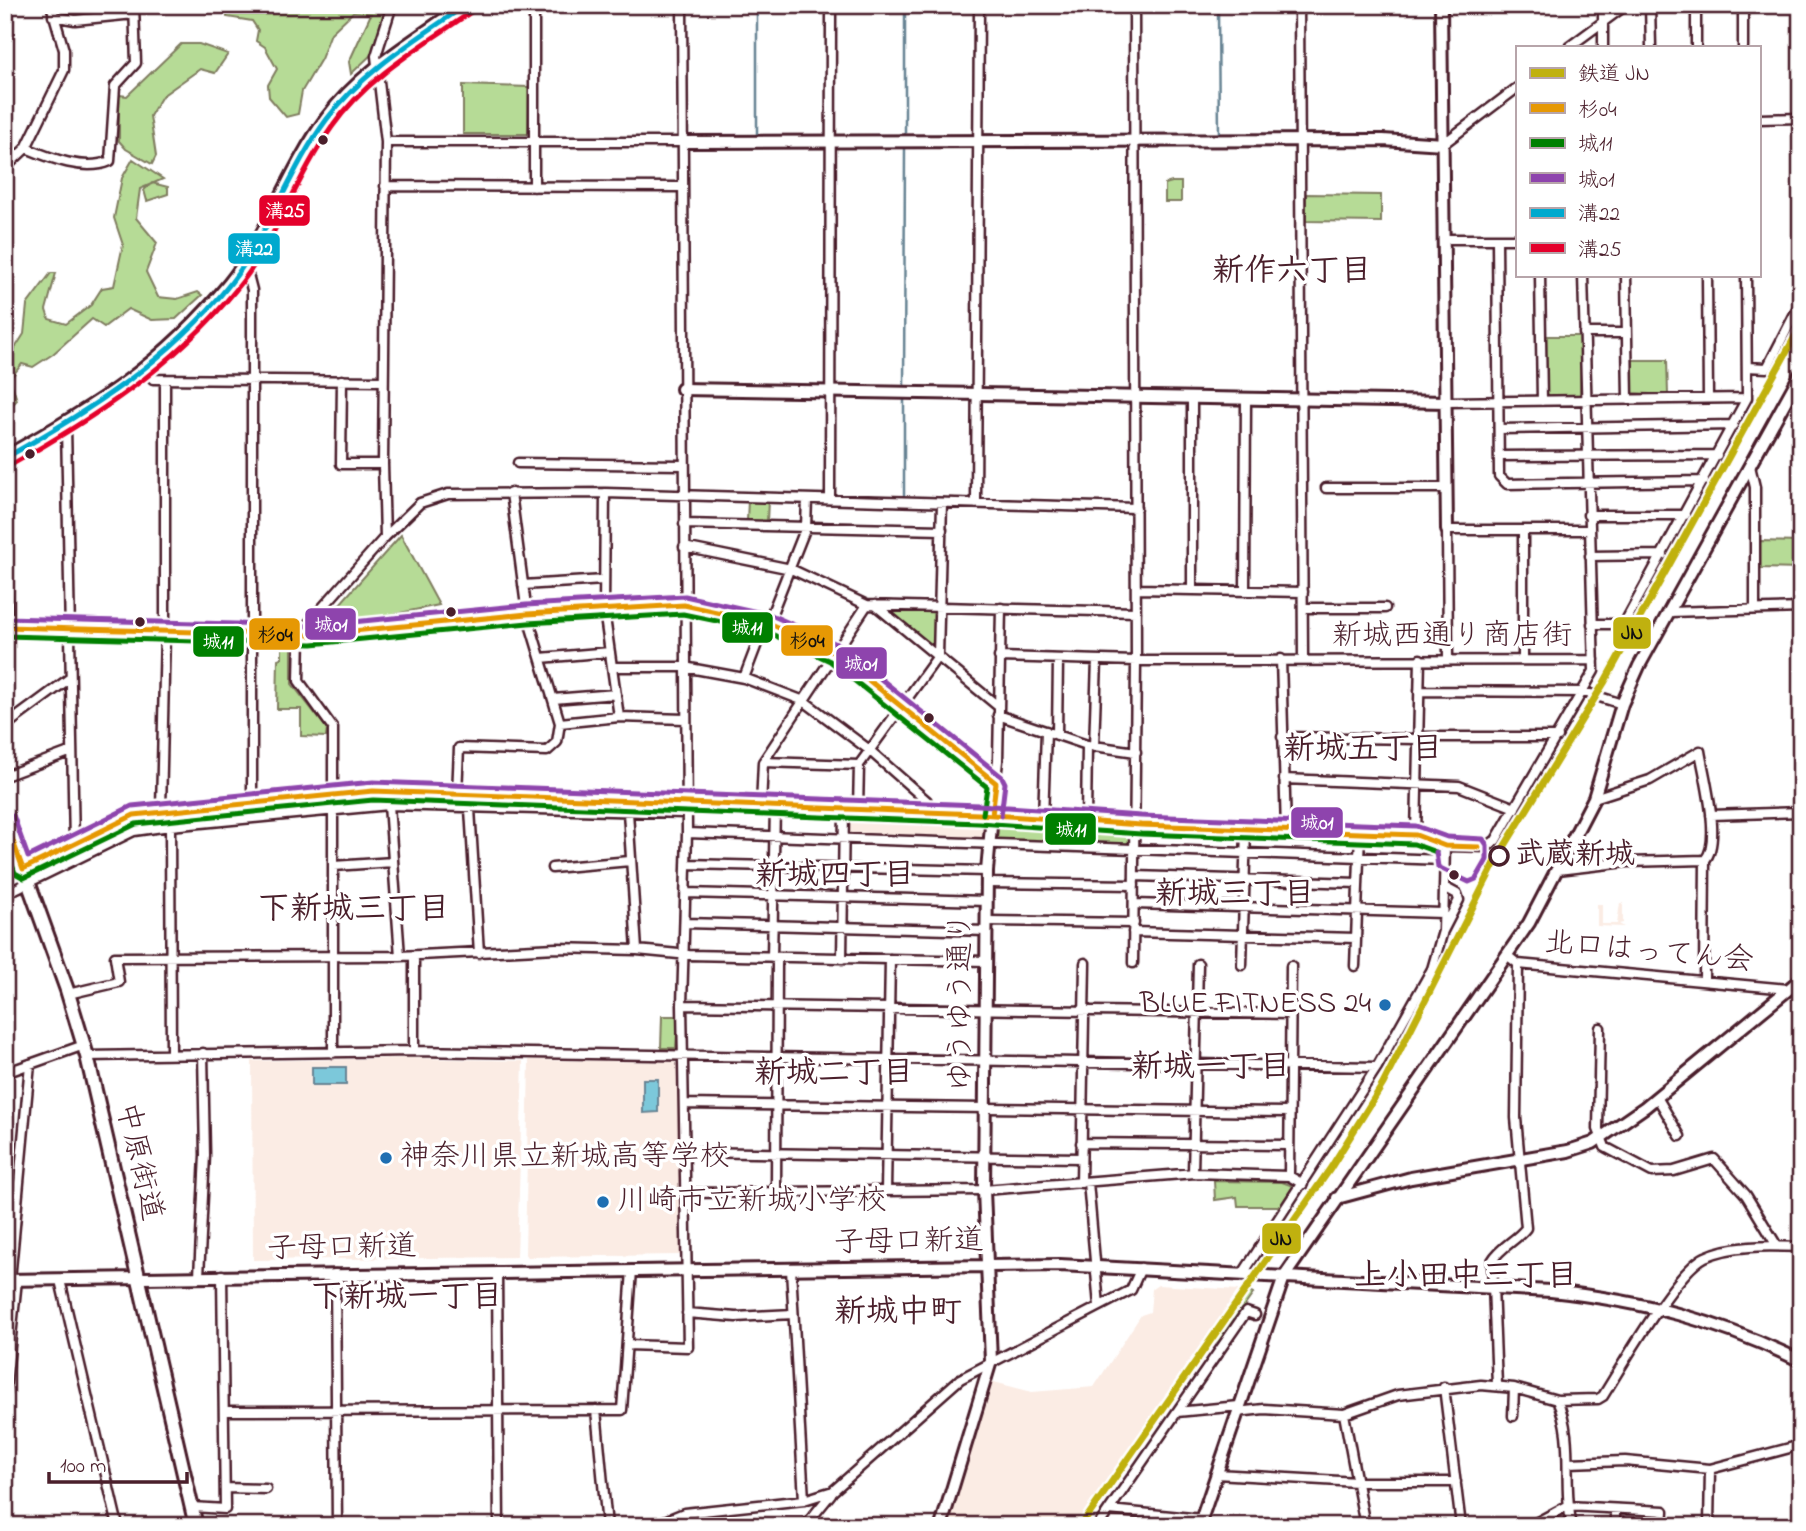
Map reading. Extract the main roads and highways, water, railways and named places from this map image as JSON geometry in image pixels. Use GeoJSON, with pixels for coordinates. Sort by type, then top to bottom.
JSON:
{"type":"FeatureCollection","features":[{"type":"Feature","properties":{"kind":"main road"},"geometry":{"type":"LineString","coordinates":[[5,458],[66,425],[146,370],[187,332],[245,263],[314,138],[341,101],[377,68],[466,5]]}},
{"type":"Feature","properties":{"kind":"main road","name":"中原街道"},"geometry":{"type":"LineString","coordinates":[[5,818],[68,994],[85,1051],[196,1526]]}},
{"type":"Feature","properties":{"kind":"water"},"geometry":{"type":"Polygon","coordinates":[[[312,1067],[346,1067],[346,1085],[312,1085],[312,1067]]]}},
{"type":"Feature","properties":{"kind":"water"},"geometry":{"type":"Polygon","coordinates":[[[643,1079],[658,1079],[658,1112],[643,1113],[643,1079]]]}},
{"type":"Feature","properties":{"kind":"waterway"},"geometry":{"type":"LineString","coordinates":[[757,5],[757,134]]}},
{"type":"Feature","properties":{"kind":"waterway"},"geometry":{"type":"LineString","coordinates":[[905,5],[905,138]]}},
{"type":"Feature","properties":{"kind":"waterway"},"geometry":{"type":"LineString","coordinates":[[1218,12],[1219,138]]}},
{"type":"Feature","properties":{"kind":"waterway"},"geometry":{"type":"LineString","coordinates":[[904,390],[905,145]]}},
{"type":"Feature","properties":{"kind":"waterway"},"geometry":{"type":"LineString","coordinates":[[904,397],[904,495]]}},
{"type":"Feature","properties":{"kind":"waterway"},"geometry":{"type":"LineString","coordinates":[[38,873],[130,825],[199,814],[331,802],[387,800],[648,808]]}},
{"type":"Feature","properties":{"kind":"waterway"},"geometry":{"type":"LineString","coordinates":[[694,810],[836,815]]}},
{"type":"Feature","properties":{"kind":"rail line","name":"JN"},"geometry":{"type":"LineString","coordinates":[[1081,1526],[1330,1169],[1383,1084],[1498,857],[1604,683],[1801,326]]}},
{"type":"Feature","properties":{"kind":"place","name":"武蔵新城"},"geometry":{"type":"Point","coordinates":[1499,856]}},
{"type":"Feature","properties":{"kind":"place","name":"BLUE FITNESS 24"},"geometry":{"type":"Point","coordinates":[1385,1005]}},
{"type":"Feature","properties":{"kind":"place","name":"神奈川県立新城高等学校"},"geometry":{"type":"Point","coordinates":[386,1158]}},
{"type":"Feature","properties":{"kind":"place","name":"川崎市立新城小学校"},"geometry":{"type":"Point","coordinates":[603,1202]}},
{"type":"Feature","properties":{"kind":"district","name":"新作六丁目"},"geometry":{"type":"Point","coordinates":[1292,272]}},
{"type":"Feature","properties":{"kind":"district","name":"新城五丁目"},"geometry":{"type":"Point","coordinates":[1363,750]}},
{"type":"Feature","properties":{"kind":"district","name":"新城四丁目"},"geometry":{"type":"Point","coordinates":[835,876]}},
{"type":"Feature","properties":{"kind":"district","name":"新城三丁目"},"geometry":{"type":"Point","coordinates":[1235,895]}},
{"type":"Feature","properties":{"kind":"district","name":"下新城三丁目"},"geometry":{"type":"Point","coordinates":[354,910]}},
{"type":"Feature","properties":{"kind":"district","name":"新城一丁目"},"geometry":{"type":"Point","coordinates":[1211,1068]}},
{"type":"Feature","properties":{"kind":"district","name":"新城二丁目"},"geometry":{"type":"Point","coordinates":[834,1074]}},
{"type":"Feature","properties":{"kind":"district","name":"上小田中三丁目"},"geometry":{"type":"Point","coordinates":[1466,1277]}},
{"type":"Feature","properties":{"kind":"district","name":"下新城一丁目"},"geometry":{"type":"Point","coordinates":[407,1298]}},
{"type":"Feature","properties":{"kind":"district","name":"新城中町"},"geometry":{"type":"Point","coordinates":[898,1313]}}]}
